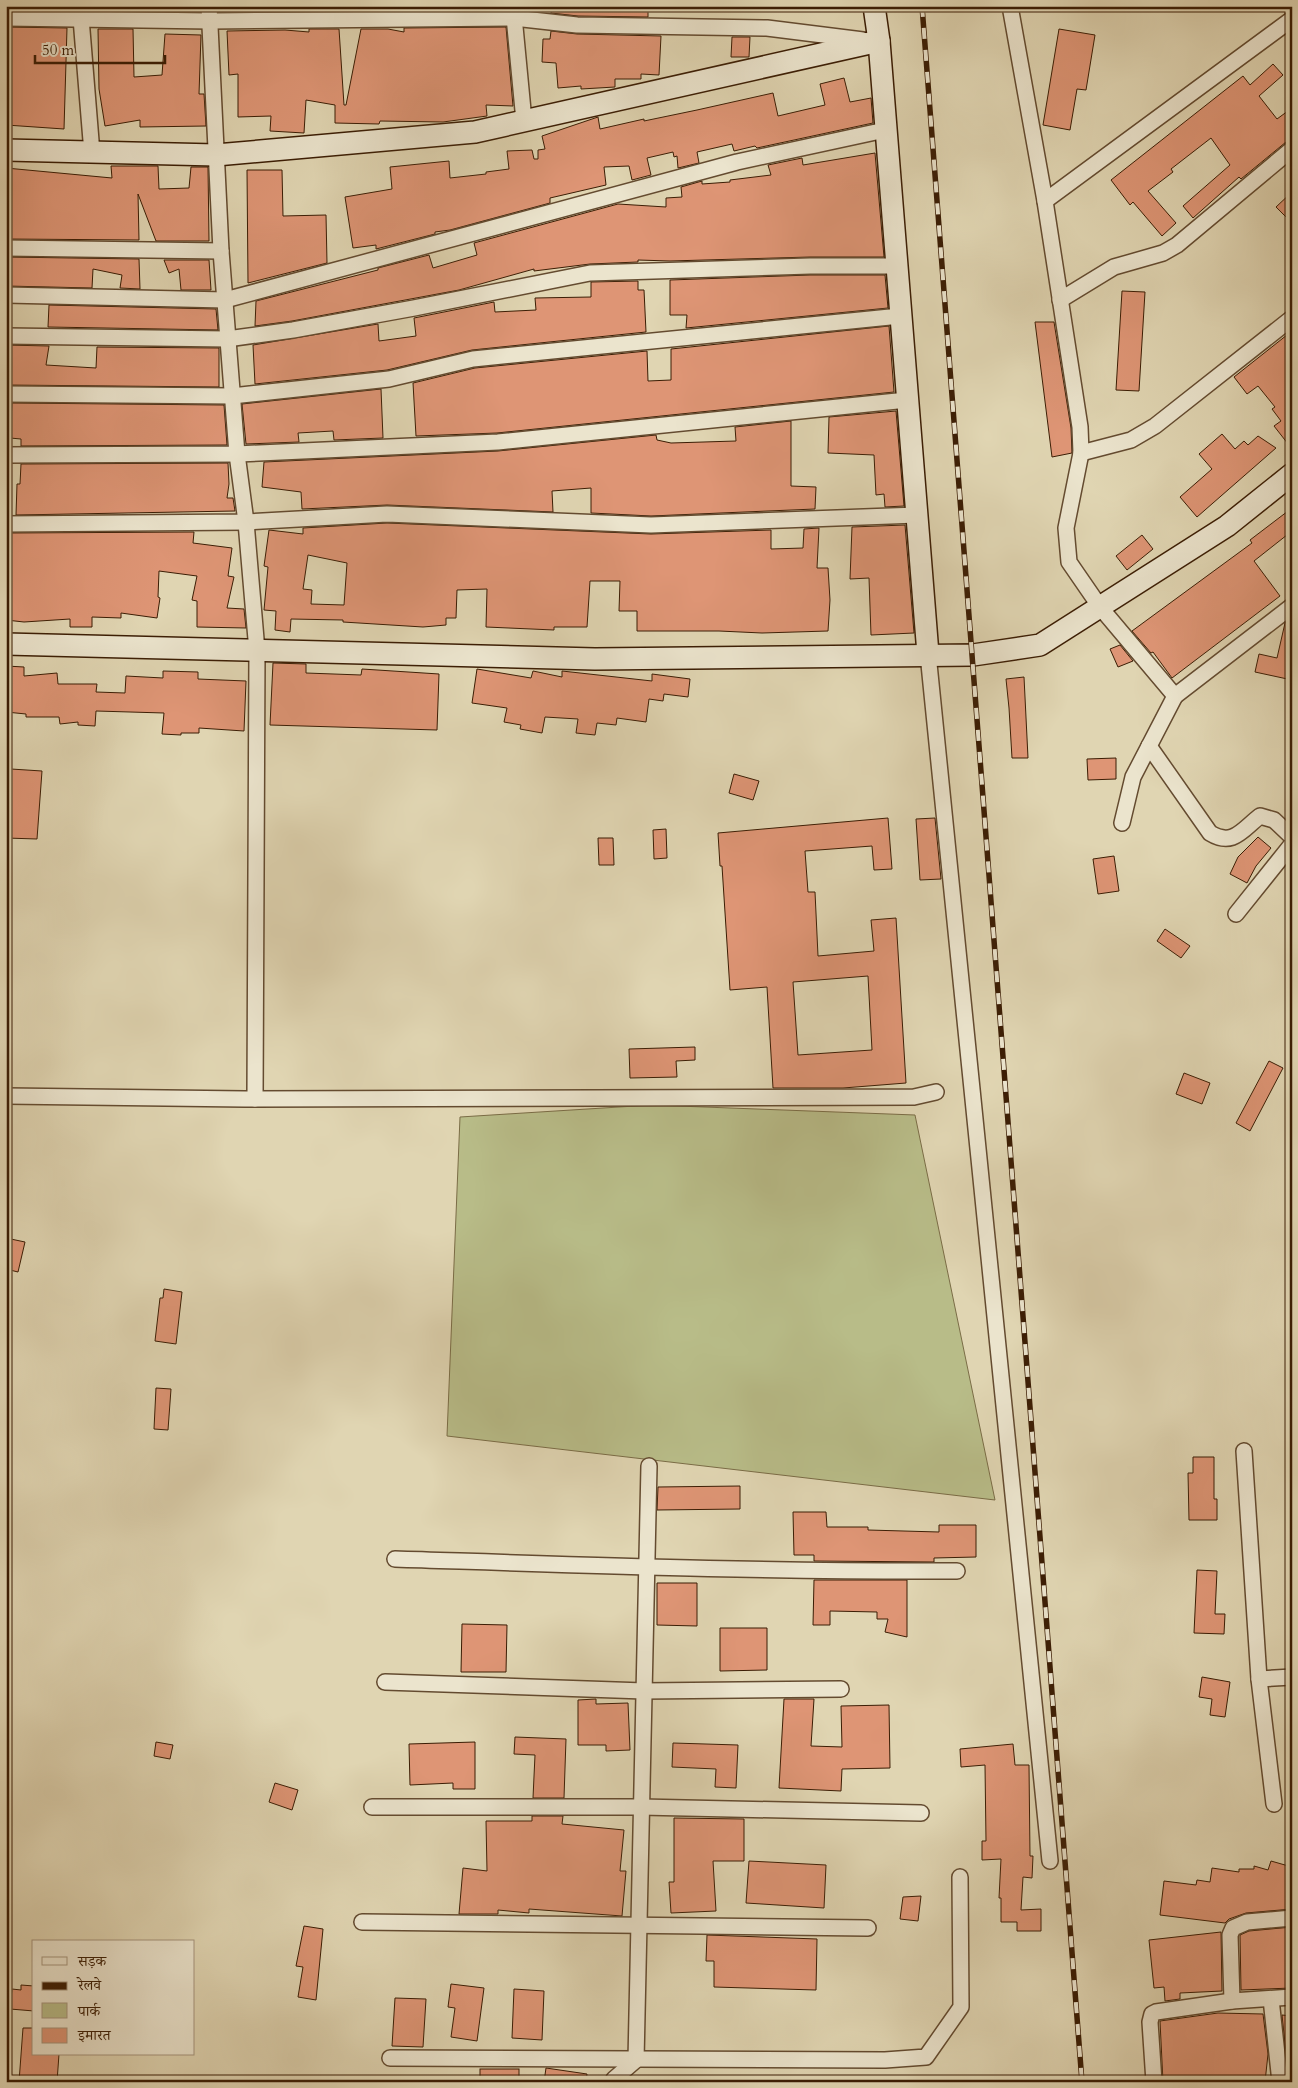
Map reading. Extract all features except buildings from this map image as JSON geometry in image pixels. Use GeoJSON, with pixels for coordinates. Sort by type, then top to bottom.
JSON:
{"type":"FeatureCollection","features":[{"type":"Feature","properties":{"kind":"street"},"geometry":{"type":"LineString","coordinates":[[874,6],[879,41],[928,654],[1050,1861]]}},
{"type":"Feature","properties":{"kind":"street"},"geometry":{"type":"LineString","coordinates":[[1010,6],[1045,202],[1080,427],[1081,454],[1066,528],[1069,562],[1100,607],[1175,696]]}},
{"type":"Feature","properties":{"kind":"street"},"geometry":{"type":"LineString","coordinates":[[6,18],[80,13],[513,12],[586,25],[767,28],[827,37],[879,41]]}},
{"type":"Feature","properties":{"kind":"street"},"geometry":{"type":"LineString","coordinates":[[513,12],[524,121]]}},
{"type":"Feature","properties":{"kind":"street"},"geometry":{"type":"LineString","coordinates":[[80,13],[92,152]]}},
{"type":"Feature","properties":{"kind":"street"},"geometry":{"type":"LineString","coordinates":[[210,13],[227,339],[257,651],[255,1099]]}},
{"type":"Feature","properties":{"kind":"street"},"geometry":{"type":"LineString","coordinates":[[1045,202],[1292,19]]}},
{"type":"Feature","properties":{"kind":"street"},"geometry":{"type":"LineString","coordinates":[[6,150],[216,155],[474,132],[879,41]]}},
{"type":"Feature","properties":{"kind":"street"},"geometry":{"type":"LineString","coordinates":[[6,295],[225,300],[737,162],[885,130]]}},
{"type":"Feature","properties":{"kind":"street"},"geometry":{"type":"LineString","coordinates":[[1060,300],[1114,267],[1130,260],[1163,253],[1177,244],[1292,149]]}},
{"type":"Feature","properties":{"kind":"street"},"geometry":{"type":"LineString","coordinates":[[6,248],[221,251]]}},
{"type":"Feature","properties":{"kind":"street"},"geometry":{"type":"LineString","coordinates":[[6,336],[227,339],[293,330],[414,308],[590,273],[810,266],[896,266]]}},
{"type":"Feature","properties":{"kind":"street"},"geometry":{"type":"LineString","coordinates":[[6,394],[232,396],[389,379],[473,359],[900,316]]}},
{"type":"Feature","properties":{"kind":"street"},"geometry":{"type":"LineString","coordinates":[[1081,454],[1131,440],[1154,426],[1292,318]]}},
{"type":"Feature","properties":{"kind":"street"},"geometry":{"type":"LineString","coordinates":[[6,455],[237,454],[498,442],[908,400]]}},
{"type":"Feature","properties":{"kind":"street"},"geometry":{"type":"LineString","coordinates":[[6,644],[595,659],[973,655],[1040,645],[1227,526],[1292,474]]}},
{"type":"Feature","properties":{"kind":"street"},"geometry":{"type":"LineString","coordinates":[[6,524],[246,522],[387,514],[651,525],[917,515]]}},
{"type":"Feature","properties":{"kind":"street"},"geometry":{"type":"LineString","coordinates":[[1122,823],[1133,778],[1175,696],[1292,606]]}},
{"type":"Feature","properties":{"kind":"street"},"geometry":{"type":"LineString","coordinates":[[1149,746],[1210,833],[1222,839],[1230,839],[1260,816],[1274,820],[1292,837]]}},
{"type":"Feature","properties":{"kind":"street"},"geometry":{"type":"LineString","coordinates":[[1236,914],[1292,844]]}},
{"type":"Feature","properties":{"kind":"street"},"geometry":{"type":"LineString","coordinates":[[6,1096],[255,1099],[914,1097],[936,1092]]}},
{"type":"Feature","properties":{"kind":"street"},"geometry":{"type":"LineString","coordinates":[[1244,1451],[1259,1679],[1274,1804]]}},
{"type":"Feature","properties":{"kind":"street"},"geometry":{"type":"LineString","coordinates":[[614,2082],[614,2079],[636,2060],[649,1466]]}},
{"type":"Feature","properties":{"kind":"street"},"geometry":{"type":"LineString","coordinates":[[395,1559],[857,1572],[957,1572]]}},
{"type":"Feature","properties":{"kind":"street"},"geometry":{"type":"LineString","coordinates":[[1259,1679],[1292,1677]]}},
{"type":"Feature","properties":{"kind":"street"},"geometry":{"type":"LineString","coordinates":[[385,1682],[644,1691],[841,1689]]}},
{"type":"Feature","properties":{"kind":"street"},"geometry":{"type":"LineString","coordinates":[[372,1807],[641,1807],[921,1813]]}},
{"type":"Feature","properties":{"kind":"street"},"geometry":{"type":"LineString","coordinates":[[390,2058],[885,2060],[926,2057],[961,2007],[960,1876]]}},
{"type":"Feature","properties":{"kind":"street"},"geometry":{"type":"LineString","coordinates":[[1232,2001],[1230,1935],[1233,1928],[1247,1922],[1292,1918]]}},
{"type":"Feature","properties":{"kind":"street"},"geometry":{"type":"LineString","coordinates":[[362,1922],[868,1928]]}},
{"type":"Feature","properties":{"kind":"street"},"geometry":{"type":"LineString","coordinates":[[1154,2082],[1150,2022],[1152,2014],[1232,2001],[1292,1997]]}},
{"type":"Feature","properties":{"kind":"street"},"geometry":{"type":"LineString","coordinates":[[1271,1999],[1280,2082]]}},
{"type":"Feature","properties":{"kind":"green space"},"geometry":{"type":"Polygon","coordinates":[[[651,1105],[915,1115],[995,1500],[447,1436],[460,1117],[651,1105]]]}},
{"type":"Feature","properties":{"kind":"railway"},"geometry":{"type":"LineString","coordinates":[[922,6],[1082,2082]]}}]}
